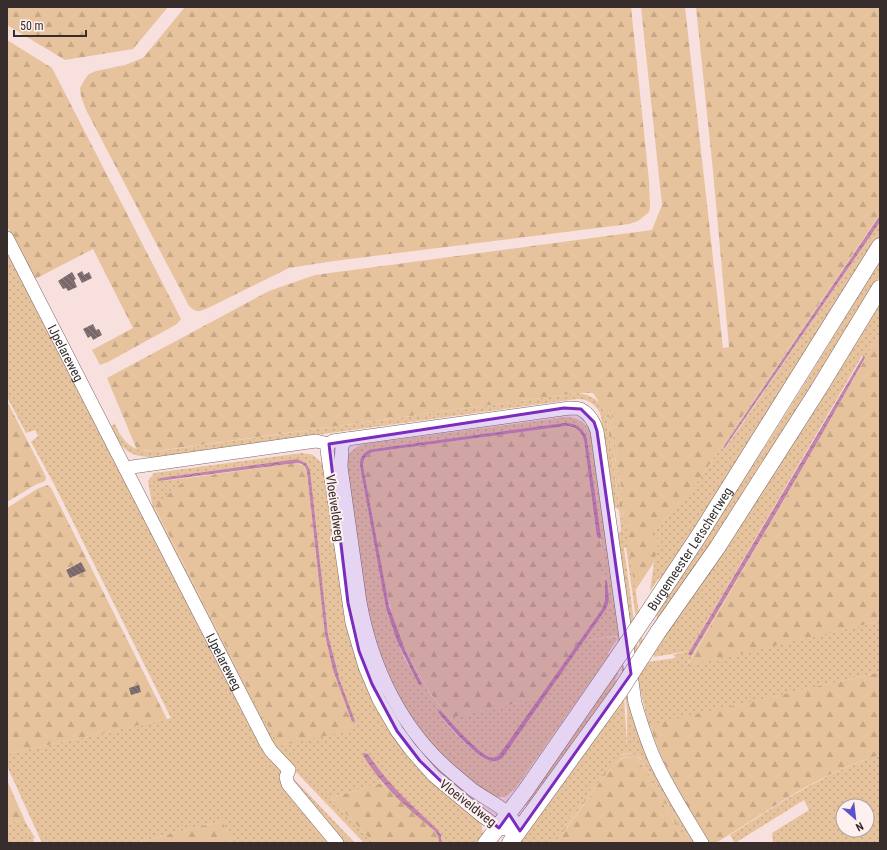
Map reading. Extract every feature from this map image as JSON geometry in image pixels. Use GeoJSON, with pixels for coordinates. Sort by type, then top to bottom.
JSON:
{"type":"FeatureCollection","features":[{"type":"Feature","properties":{"kind":"main road","name":"Burgemeester Letschertweg"},"geometry":{"type":"LineString","coordinates":[[486,843],[509,814],[611,667],[700,534],[880,246]]}},
{"type":"Feature","properties":{"kind":"main road","name":"Burgemeester Letschertweg"},"geometry":{"type":"LineString","coordinates":[[515,837],[620,691],[658,632],[722,542],[818,390],[880,288]]}},
{"type":"Feature","properties":{"kind":"street","name":"IJpelareweg"},"geometry":{"type":"LineString","coordinates":[[7,238],[266,742],[271,751],[289,770],[286,777],[288,784],[337,843]]}},
{"type":"Feature","properties":{"kind":"street"},"geometry":{"type":"LineString","coordinates":[[125,468],[316,441],[329,444],[333,441],[570,408],[581,409],[594,422],[597,431],[635,703],[643,730],[655,761],[702,843]]}},
{"type":"Feature","properties":{"kind":"street","name":"Vloeiveldweg"},"geometry":{"type":"LineString","coordinates":[[347,439],[342,445],[341,467],[359,594],[371,650],[381,675],[391,697],[414,732],[438,759],[472,789],[509,814],[515,837]]}},
{"type":"Feature","properties":{"kind":"street","name":"Vloeiveldweg"},"geometry":{"type":"LineString","coordinates":[[329,444],[327,450],[329,468],[348,603],[359,651],[372,684],[397,731],[433,775],[499,828],[515,837]]}},
{"type":"Feature","properties":{"kind":"highlighted area"},"geometry":{"type":"Polygon","coordinates":[[[564,408],[581,409],[594,422],[597,431],[631,674],[520,831],[509,814],[499,828],[450,790],[420,761],[397,731],[372,684],[359,651],[348,603],[329,444],[564,408]]]}},
{"type":"Feature","properties":{"kind":"green space"},"geometry":{"type":"Polygon","coordinates":[[[7,7],[168,7],[133,49],[65,60],[7,25],[7,7]]]}},
{"type":"Feature","properties":{"kind":"green space"},"geometry":{"type":"Polygon","coordinates":[[[185,7],[631,7],[649,181],[649,212],[638,221],[629,224],[289,268],[210,307],[197,311],[189,306],[86,110],[80,88],[89,74],[96,71],[125,65],[143,58],[185,7]]]}},
{"type":"Feature","properties":{"kind":"green space"},"geometry":{"type":"Polygon","coordinates":[[[641,7],[685,7],[723,348],[729,347],[696,7],[880,7],[880,214],[698,481],[650,537],[657,542],[662,530],[654,562],[635,591],[611,410],[608,411],[624,516],[623,518],[621,517],[606,414],[593,393],[577,393],[157,451],[137,450],[107,378],[269,291],[315,275],[652,230],[662,205],[641,7]]]}},
{"type":"Feature","properties":{"kind":"green space"},"geometry":{"type":"Polygon","coordinates":[[[7,40],[52,68],[181,319],[177,324],[100,365],[92,350],[133,328],[93,249],[35,279],[7,226],[7,40]]]}},
{"type":"Feature","properties":{"kind":"green space"},"geometry":{"type":"Polygon","coordinates":[[[880,214],[724,446],[724,449],[880,222],[880,239],[661,581],[659,578],[650,591],[655,556],[661,530],[657,542],[650,537],[698,481],[880,214]]]}},
{"type":"Feature","properties":{"kind":"green space"},"geometry":{"type":"Polygon","coordinates":[[[7,249],[277,766],[282,772],[297,806],[328,843],[233,843],[222,821],[135,843],[42,843],[7,766],[7,754],[171,718],[54,484],[31,442],[38,436],[35,430],[26,433],[7,397],[7,249]]]}},
{"type":"Feature","properties":{"kind":"green space"},"geometry":{"type":"Polygon","coordinates":[[[880,259],[880,275],[844,334],[710,546],[656,623],[656,613],[771,438],[880,259]]]}},
{"type":"Feature","properties":{"kind":"green space"},"geometry":{"type":"Polygon","coordinates":[[[880,295],[880,333],[847,390],[865,358],[862,356],[688,654],[691,656],[835,412],[790,490],[687,665],[880,621],[880,672],[649,726],[639,685],[617,535],[621,530],[619,510],[613,506],[601,416],[595,406],[589,401],[577,399],[155,457],[139,456],[128,451],[119,443],[110,429],[114,423],[124,440],[136,449],[159,451],[577,393],[587,395],[595,399],[601,405],[606,414],[622,518],[624,516],[608,410],[611,410],[646,666],[648,662],[676,658],[673,655],[688,651],[654,657],[654,654],[880,295]],[[626,547],[624,548],[641,673],[643,670],[626,547]]]}},
{"type":"Feature","properties":{"kind":"green space"},"geometry":{"type":"Polygon","coordinates":[[[880,333],[880,621],[687,666],[790,490],[880,333]]]}},
{"type":"Feature","properties":{"kind":"green space"},"geometry":{"type":"Polygon","coordinates":[[[7,401],[46,477],[45,481],[35,485],[7,502],[7,401]]]}},
{"type":"Feature","properties":{"kind":"green space"},"geometry":{"type":"Polygon","coordinates":[[[565,417],[578,419],[587,427],[592,434],[626,688],[633,720],[637,731],[695,843],[691,843],[641,759],[632,753],[627,753],[619,756],[608,766],[552,843],[517,843],[624,696],[627,746],[627,709],[617,636],[585,640],[616,637],[617,640],[608,653],[609,655],[515,789],[505,797],[489,795],[433,748],[400,704],[370,631],[346,460],[353,450],[364,444],[565,417]],[[568,423],[373,449],[365,452],[361,457],[386,608],[406,662],[422,683],[405,650],[396,628],[398,627],[409,655],[430,694],[450,718],[540,698],[500,754],[495,757],[486,755],[472,745],[440,710],[438,712],[451,729],[468,746],[479,754],[497,761],[606,609],[606,579],[596,572],[604,565],[587,439],[584,432],[578,426],[568,423]]]}},
{"type":"Feature","properties":{"kind":"green space"},"geometry":{"type":"Polygon","coordinates":[[[566,426],[577,430],[584,440],[597,537],[600,539],[604,565],[597,572],[605,579],[604,606],[540,698],[450,718],[430,693],[409,655],[398,628],[396,628],[384,584],[363,466],[364,459],[368,454],[373,452],[566,426]]]}},
{"type":"Feature","properties":{"kind":"green space"},"geometry":{"type":"Polygon","coordinates":[[[302,453],[313,455],[323,464],[387,721],[404,751],[481,822],[483,834],[480,843],[442,843],[442,838],[438,830],[405,800],[379,770],[368,754],[364,755],[382,783],[331,798],[374,843],[364,843],[278,753],[153,509],[148,481],[154,473],[302,453]],[[297,459],[160,478],[158,479],[159,481],[188,478],[154,507],[238,670],[352,730],[352,722],[354,721],[340,681],[328,635],[310,470],[306,463],[297,459]]]}},
{"type":"Feature","properties":{"kind":"green space"},"geometry":{"type":"Polygon","coordinates":[[[296,463],[304,466],[307,472],[325,635],[333,670],[352,722],[352,730],[279,746],[238,670],[154,506],[188,478],[296,463]]]}},
{"type":"Feature","properties":{"kind":"green space"},"geometry":{"type":"Polygon","coordinates":[[[47,485],[51,488],[167,719],[7,754],[7,508],[37,489],[47,485]],[[81,562],[66,569],[70,578],[86,570],[81,562]]]}},
{"type":"Feature","properties":{"kind":"green space"},"geometry":{"type":"Polygon","coordinates":[[[618,670],[615,680],[619,680],[528,807],[523,803],[618,670]]]}},
{"type":"Feature","properties":{"kind":"green space"},"geometry":{"type":"Polygon","coordinates":[[[880,672],[880,755],[836,771],[795,793],[716,843],[709,843],[661,757],[650,725],[880,672]]]}},
{"type":"Feature","properties":{"kind":"green space"},"geometry":{"type":"Polygon","coordinates":[[[628,753],[636,755],[642,761],[691,843],[685,843],[641,764],[635,759],[627,757],[620,759],[609,771],[556,843],[552,843],[608,766],[617,756],[628,753]]]}},
{"type":"Feature","properties":{"kind":"green space"},"geometry":{"type":"Polygon","coordinates":[[[880,755],[880,843],[773,843],[772,833],[809,810],[804,800],[735,843],[730,835],[802,790],[840,770],[880,755]]]}},
{"type":"Feature","properties":{"kind":"green space"},"geometry":{"type":"Polygon","coordinates":[[[630,757],[641,764],[685,843],[556,843],[600,782],[617,762],[623,758],[630,757]]]}},
{"type":"Feature","properties":{"kind":"green space"},"geometry":{"type":"Polygon","coordinates":[[[7,778],[26,823],[35,838],[33,839],[34,843],[7,843],[7,823],[23,821],[28,834],[30,833],[7,778]]]}},
{"type":"Feature","properties":{"kind":"green space"},"geometry":{"type":"Polygon","coordinates":[[[294,779],[355,843],[343,843],[292,780],[294,779]]]}},
{"type":"Feature","properties":{"kind":"green space"},"geometry":{"type":"Polygon","coordinates":[[[7,780],[30,833],[28,834],[22,821],[7,823],[7,780]]]}},
{"type":"Feature","properties":{"kind":"green space"},"geometry":{"type":"Polygon","coordinates":[[[382,783],[435,831],[438,836],[439,843],[374,843],[331,798],[382,783]]]}},
{"type":"Feature","properties":{"kind":"green space"},"geometry":{"type":"Polygon","coordinates":[[[222,821],[233,843],[135,843],[222,821]]]}},
{"type":"Feature","properties":{"kind":"water"},"geometry":{"type":"Polygon","coordinates":[[[880,215],[880,222],[724,449],[724,446],[880,215]]]}},
{"type":"Feature","properties":{"kind":"water"},"geometry":{"type":"Polygon","coordinates":[[[864,355],[865,358],[779,508],[691,656],[688,654],[864,355]]]}},
{"type":"Feature","properties":{"kind":"water"},"geometry":{"type":"Polygon","coordinates":[[[564,423],[578,426],[586,435],[601,537],[600,539],[597,537],[584,440],[575,428],[566,426],[373,452],[368,454],[364,459],[363,466],[389,606],[405,650],[422,684],[419,685],[397,641],[386,608],[360,465],[362,457],[367,451],[373,449],[564,423]]]}},
{"type":"Feature","properties":{"kind":"water"},"geometry":{"type":"Polygon","coordinates":[[[297,459],[306,463],[310,470],[328,635],[340,681],[355,721],[352,722],[333,670],[325,635],[307,472],[305,467],[302,464],[296,463],[159,481],[157,480],[160,478],[297,459]]]}},
{"type":"Feature","properties":{"kind":"water"},"geometry":{"type":"Polygon","coordinates":[[[605,579],[607,581],[609,600],[606,609],[503,757],[493,761],[478,754],[463,740],[438,712],[440,710],[478,750],[490,757],[496,757],[499,755],[602,609],[605,600],[605,579]]]}},
{"type":"Feature","properties":{"kind":"water"},"geometry":{"type":"Polygon","coordinates":[[[364,753],[368,754],[375,765],[409,803],[438,830],[441,835],[442,843],[439,843],[438,836],[435,831],[405,805],[378,777],[363,755],[364,753]]]}},
{"type":"Feature","properties":{"kind":"building"},"geometry":{"type":"Polygon","coordinates":[[[82,271],[84,275],[89,272],[92,278],[82,283],[77,274],[82,271]]]}},
{"type":"Feature","properties":{"kind":"building"},"geometry":{"type":"Polygon","coordinates":[[[72,272],[76,279],[74,280],[77,287],[68,291],[66,288],[63,289],[58,281],[72,272]]]}},
{"type":"Feature","properties":{"kind":"building"},"geometry":{"type":"Polygon","coordinates":[[[93,324],[96,330],[99,329],[102,335],[93,340],[91,336],[88,338],[83,329],[93,324]]]}},
{"type":"Feature","properties":{"kind":"building"},"geometry":{"type":"Polygon","coordinates":[[[81,562],[86,571],[70,578],[66,570],[81,562]]]}},
{"type":"Feature","properties":{"kind":"building"},"geometry":{"type":"Polygon","coordinates":[[[139,685],[141,692],[131,695],[129,688],[139,685]]]}}]}
